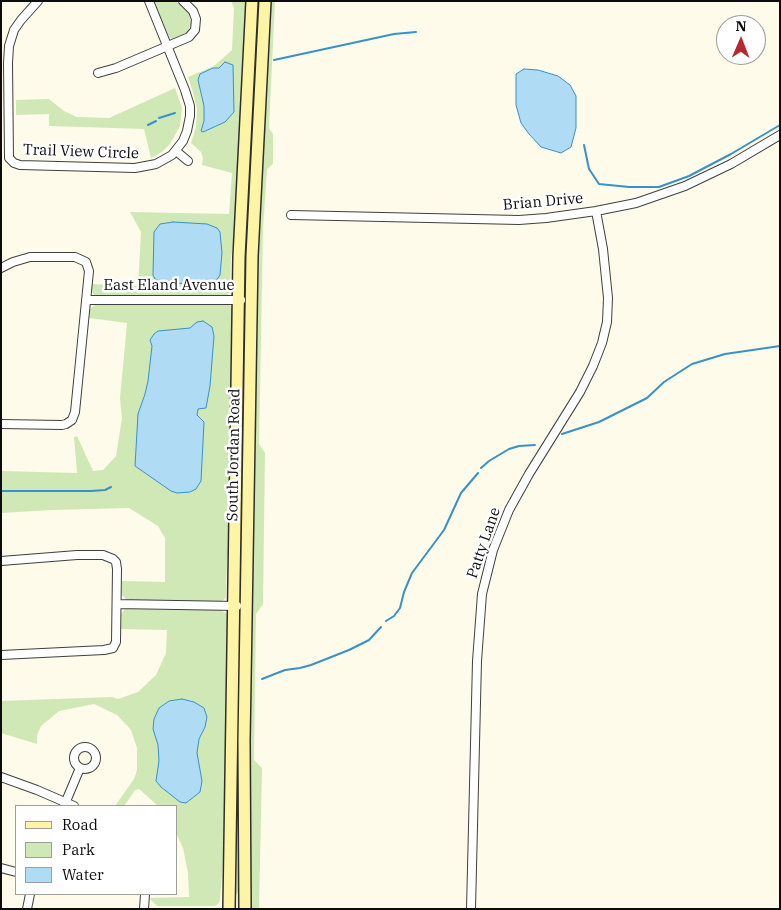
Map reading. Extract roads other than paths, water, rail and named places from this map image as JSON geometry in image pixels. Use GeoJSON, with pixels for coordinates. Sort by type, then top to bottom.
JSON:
{"type":"FeatureCollection","features":[{"type":"Feature","properties":{"kind":"main road","name":"South Jordan Road"},"geometry":{"type":"LineString","coordinates":[[229,909],[238,300],[252,1]]}},
{"type":"Feature","properties":{"kind":"main road","name":"South Jordan Road"},"geometry":{"type":"LineString","coordinates":[[245,909],[244,740],[248,606],[251,300],[266,1]]}},
{"type":"Feature","properties":{"kind":"street","name":"Trail View Circle"},"geometry":{"type":"LineString","coordinates":[[38,1],[14,30],[9,46],[10,162],[25,165],[141,168],[156,164],[168,158],[176,151]]}},
{"type":"Feature","properties":{"kind":"street"},"geometry":{"type":"LineString","coordinates":[[149,1],[185,90],[190,111],[187,131],[176,151],[188,161]]}},
{"type":"Feature","properties":{"kind":"street"},"geometry":{"type":"LineString","coordinates":[[98,73],[186,40],[194,30],[196,23],[193,11],[183,1]]}},
{"type":"Feature","properties":{"kind":"street","name":"Brian Drive"},"geometry":{"type":"LineString","coordinates":[[291,215],[519,220],[596,211],[636,203],[685,186],[732,164],[780,135]]}},
{"type":"Feature","properties":{"kind":"street","name":"Patty Lane"},"geometry":{"type":"LineString","coordinates":[[471,909],[477,661],[482,594],[493,550],[509,510],[580,392],[602,343],[607,322],[608,298],[603,249],[596,211]]}},
{"type":"Feature","properties":{"kind":"street"},"geometry":{"type":"LineString","coordinates":[[1,268],[30,257],[75,257],[89,259],[73,424],[1,424]]}},
{"type":"Feature","properties":{"kind":"street","name":"East Eland Avenue"},"geometry":{"type":"LineString","coordinates":[[86,300],[251,300]]}},
{"type":"Feature","properties":{"kind":"street"},"geometry":{"type":"LineString","coordinates":[[1,561],[107,555],[116,556],[117,566],[115,649],[1,655]]}},
{"type":"Feature","properties":{"kind":"street"},"geometry":{"type":"LineString","coordinates":[[116,604],[248,606]]}},
{"type":"Feature","properties":{"kind":"street"},"geometry":{"type":"LineString","coordinates":[[1,777],[37,790],[64,804],[80,768]]}},
{"type":"Feature","properties":{"kind":"street"},"geometry":{"type":"LineString","coordinates":[[1,868],[15,872]]}},
{"type":"Feature","properties":{"kind":"street"},"geometry":{"type":"LineString","coordinates":[[27,909],[30,895]]}},
{"type":"Feature","properties":{"kind":"street"},"geometry":{"type":"LineString","coordinates":[[144,909],[145,895]]}},
{"type":"Feature","properties":{"kind":"water"},"geometry":{"type":"Polygon","coordinates":[[[225,62],[233,65],[234,112],[225,122],[203,132],[201,131],[204,121],[204,106],[198,80],[200,74],[213,68],[219,68],[225,62]]]}},
{"type":"Feature","properties":{"kind":"water"},"geometry":{"type":"Polygon","coordinates":[[[524,69],[538,70],[558,76],[570,85],[576,96],[576,128],[571,147],[561,153],[541,147],[521,123],[516,105],[516,74],[524,69]]]}},
{"type":"Feature","properties":{"kind":"water"},"geometry":{"type":"Polygon","coordinates":[[[173,222],[207,224],[217,228],[220,232],[222,253],[220,275],[214,284],[165,283],[155,279],[153,275],[154,232],[160,224],[173,222]]]}},
{"type":"Feature","properties":{"kind":"water"},"geometry":{"type":"Polygon","coordinates":[[[203,321],[212,327],[214,336],[210,386],[206,408],[198,409],[197,415],[204,422],[201,481],[196,489],[190,492],[177,493],[171,491],[135,466],[138,414],[148,381],[152,346],[150,340],[154,334],[158,331],[190,328],[197,322],[203,321]]]}},
{"type":"Feature","properties":{"kind":"water"},"geometry":{"type":"Polygon","coordinates":[[[182,699],[194,702],[204,708],[207,717],[205,727],[199,739],[197,753],[202,781],[200,792],[186,803],[180,802],[156,781],[159,761],[158,745],[153,729],[154,719],[159,708],[169,701],[182,699]]]}},
{"type":"Feature","properties":{"kind":"waterway"},"geometry":{"type":"LineString","coordinates":[[274,60],[394,34],[416,32]]}},
{"type":"Feature","properties":{"kind":"waterway"},"geometry":{"type":"LineString","coordinates":[[159,118],[175,113]]}},
{"type":"Feature","properties":{"kind":"waterway"},"geometry":{"type":"LineString","coordinates":[[148,125],[156,121]]}},
{"type":"Feature","properties":{"kind":"waterway"},"geometry":{"type":"LineString","coordinates":[[584,145],[589,169],[599,184],[659,187],[689,176],[780,125]]}},
{"type":"Feature","properties":{"kind":"waterway"},"geometry":{"type":"LineString","coordinates":[[562,434],[599,422],[647,398],[664,382],[692,364],[725,354],[780,346]]}},
{"type":"Feature","properties":{"kind":"waterway"},"geometry":{"type":"LineString","coordinates":[[481,468],[509,449],[535,445]]}},
{"type":"Feature","properties":{"kind":"waterway"},"geometry":{"type":"LineString","coordinates":[[386,621],[394,616],[400,608],[412,573],[444,530],[461,493],[478,473]]}},
{"type":"Feature","properties":{"kind":"waterway"},"geometry":{"type":"LineString","coordinates":[[1,491],[91,491],[105,490],[111,487]]}},
{"type":"Feature","properties":{"kind":"waterway"},"geometry":{"type":"LineString","coordinates":[[262,679],[285,670],[311,665],[349,650],[369,640],[381,627]]}}]}
